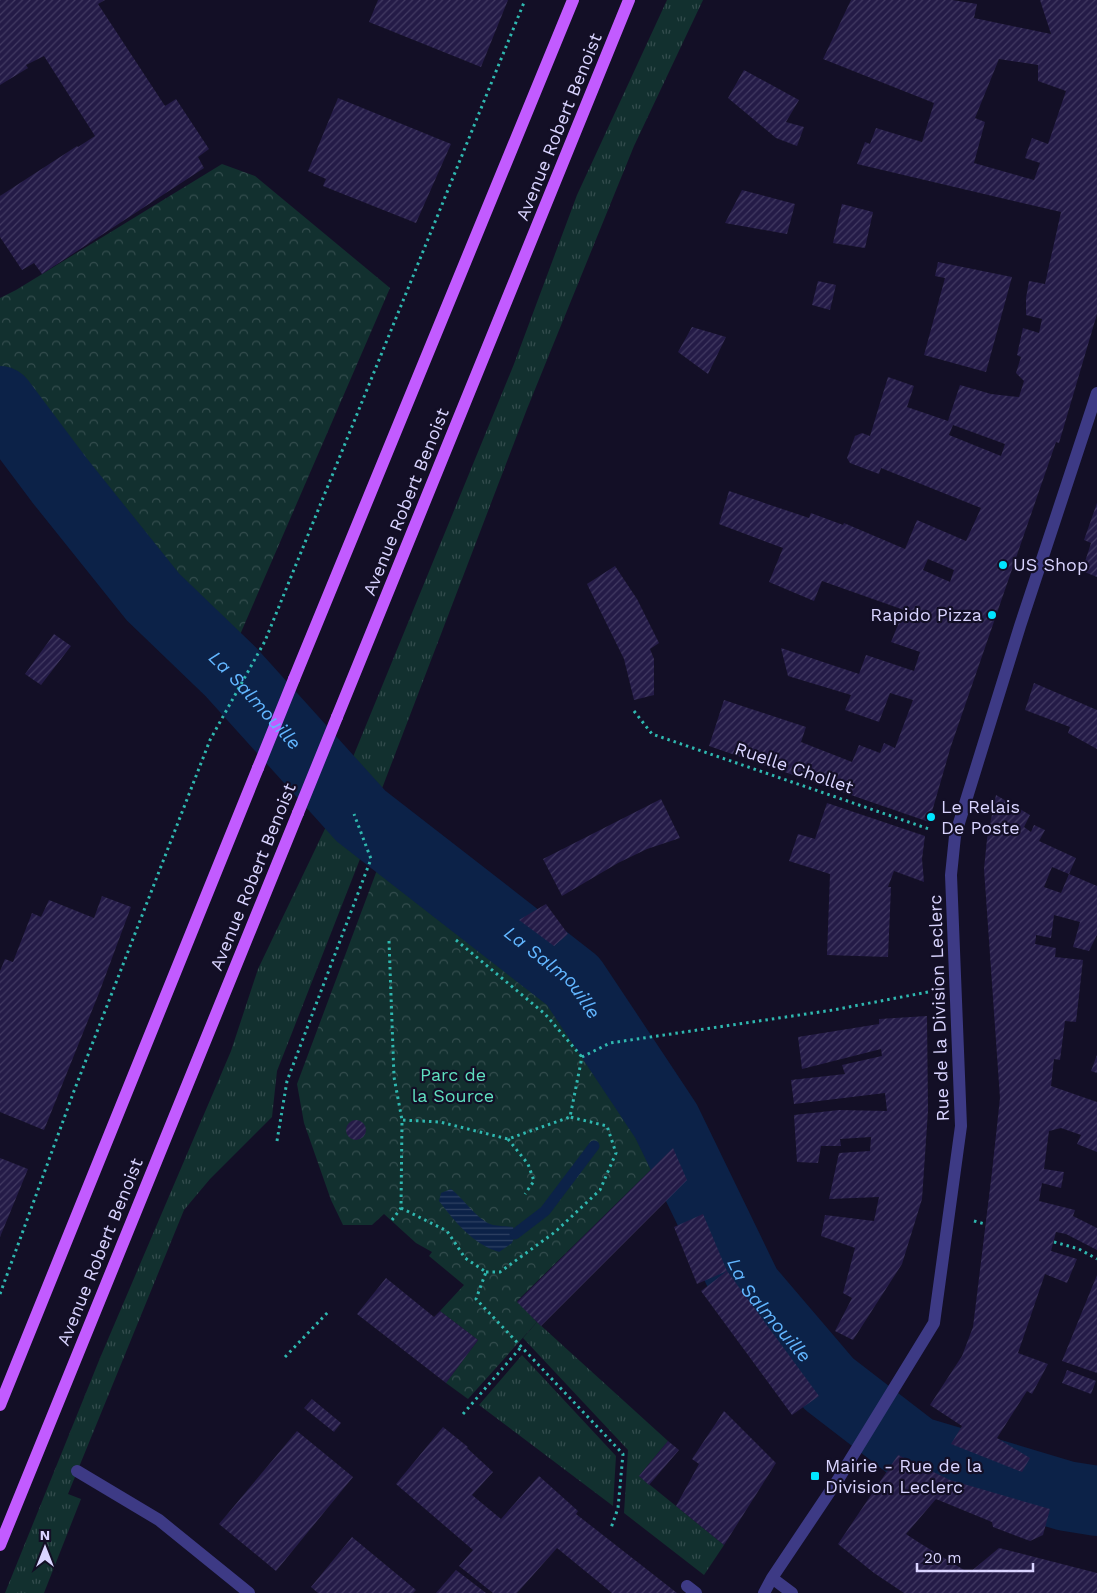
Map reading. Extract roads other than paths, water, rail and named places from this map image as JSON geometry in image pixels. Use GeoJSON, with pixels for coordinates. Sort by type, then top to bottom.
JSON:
{"type":"FeatureCollection","features":[{"type":"Feature","properties":{"kind":"main road","name":"Avenue Robert Benoist"},"geometry":{"type":"LineString","coordinates":[[0,1405],[294,679],[573,0]]}},
{"type":"Feature","properties":{"kind":"main road","name":"Avenue Robert Benoist"},"geometry":{"type":"LineString","coordinates":[[0,1545],[629,0]]}},
{"type":"Feature","properties":{"kind":"street","name":"Rue de la Division Leclerc"},"geometry":{"type":"LineString","coordinates":[[764,1593],[772,1578],[840,1478],[934,1323],[961,1126],[951,875],[955,836],[1020,626],[1097,393]]}},
{"type":"Feature","properties":{"kind":"street"},"geometry":{"type":"LineString","coordinates":[[77,1471],[159,1520],[249,1593]]}},
{"type":"Feature","properties":{"kind":"street"},"geometry":{"type":"LineString","coordinates":[[772,1578],[792,1593]]}},
{"type":"Feature","properties":{"kind":"water"},"geometry":{"type":"Polygon","coordinates":[[[451,1189],[487,1223],[513,1227],[515,1234],[512,1243],[499,1252],[481,1244],[466,1232],[439,1201],[441,1193],[451,1189]]]}},
{"type":"Feature","properties":{"kind":"waterway","name":"La Salmouille"},"geometry":{"type":"LineString","coordinates":[[0,401],[60,481],[153,597],[231,672],[361,816],[573,981],[666,1121],[747,1288],[829,1384],[916,1451],[1066,1496],[1097,1501]]}},
{"type":"Feature","properties":{"kind":"waterway"},"geometry":{"type":"LineString","coordinates":[[515,1234],[545,1211],[594,1146]]}},
{"type":"Feature","properties":{"kind":"place","name":"US Shop"},"geometry":{"type":"Point","coordinates":[1003,565]}},
{"type":"Feature","properties":{"kind":"place","name":"Rapido Pizza"},"geometry":{"type":"Point","coordinates":[992,615]}},
{"type":"Feature","properties":{"kind":"place","name":"Le Relais De Poste"},"geometry":{"type":"Point","coordinates":[931,817]}},
{"type":"Feature","properties":{"kind":"place","name":"Mairie - Rue de la Division Leclerc"},"geometry":{"type":"Point","coordinates":[815,1476]}},
{"type":"Feature","properties":{"kind":"park label","name":"Parc de la Source"},"geometry":{"type":"Point","coordinates":[453,1085]}}]}
